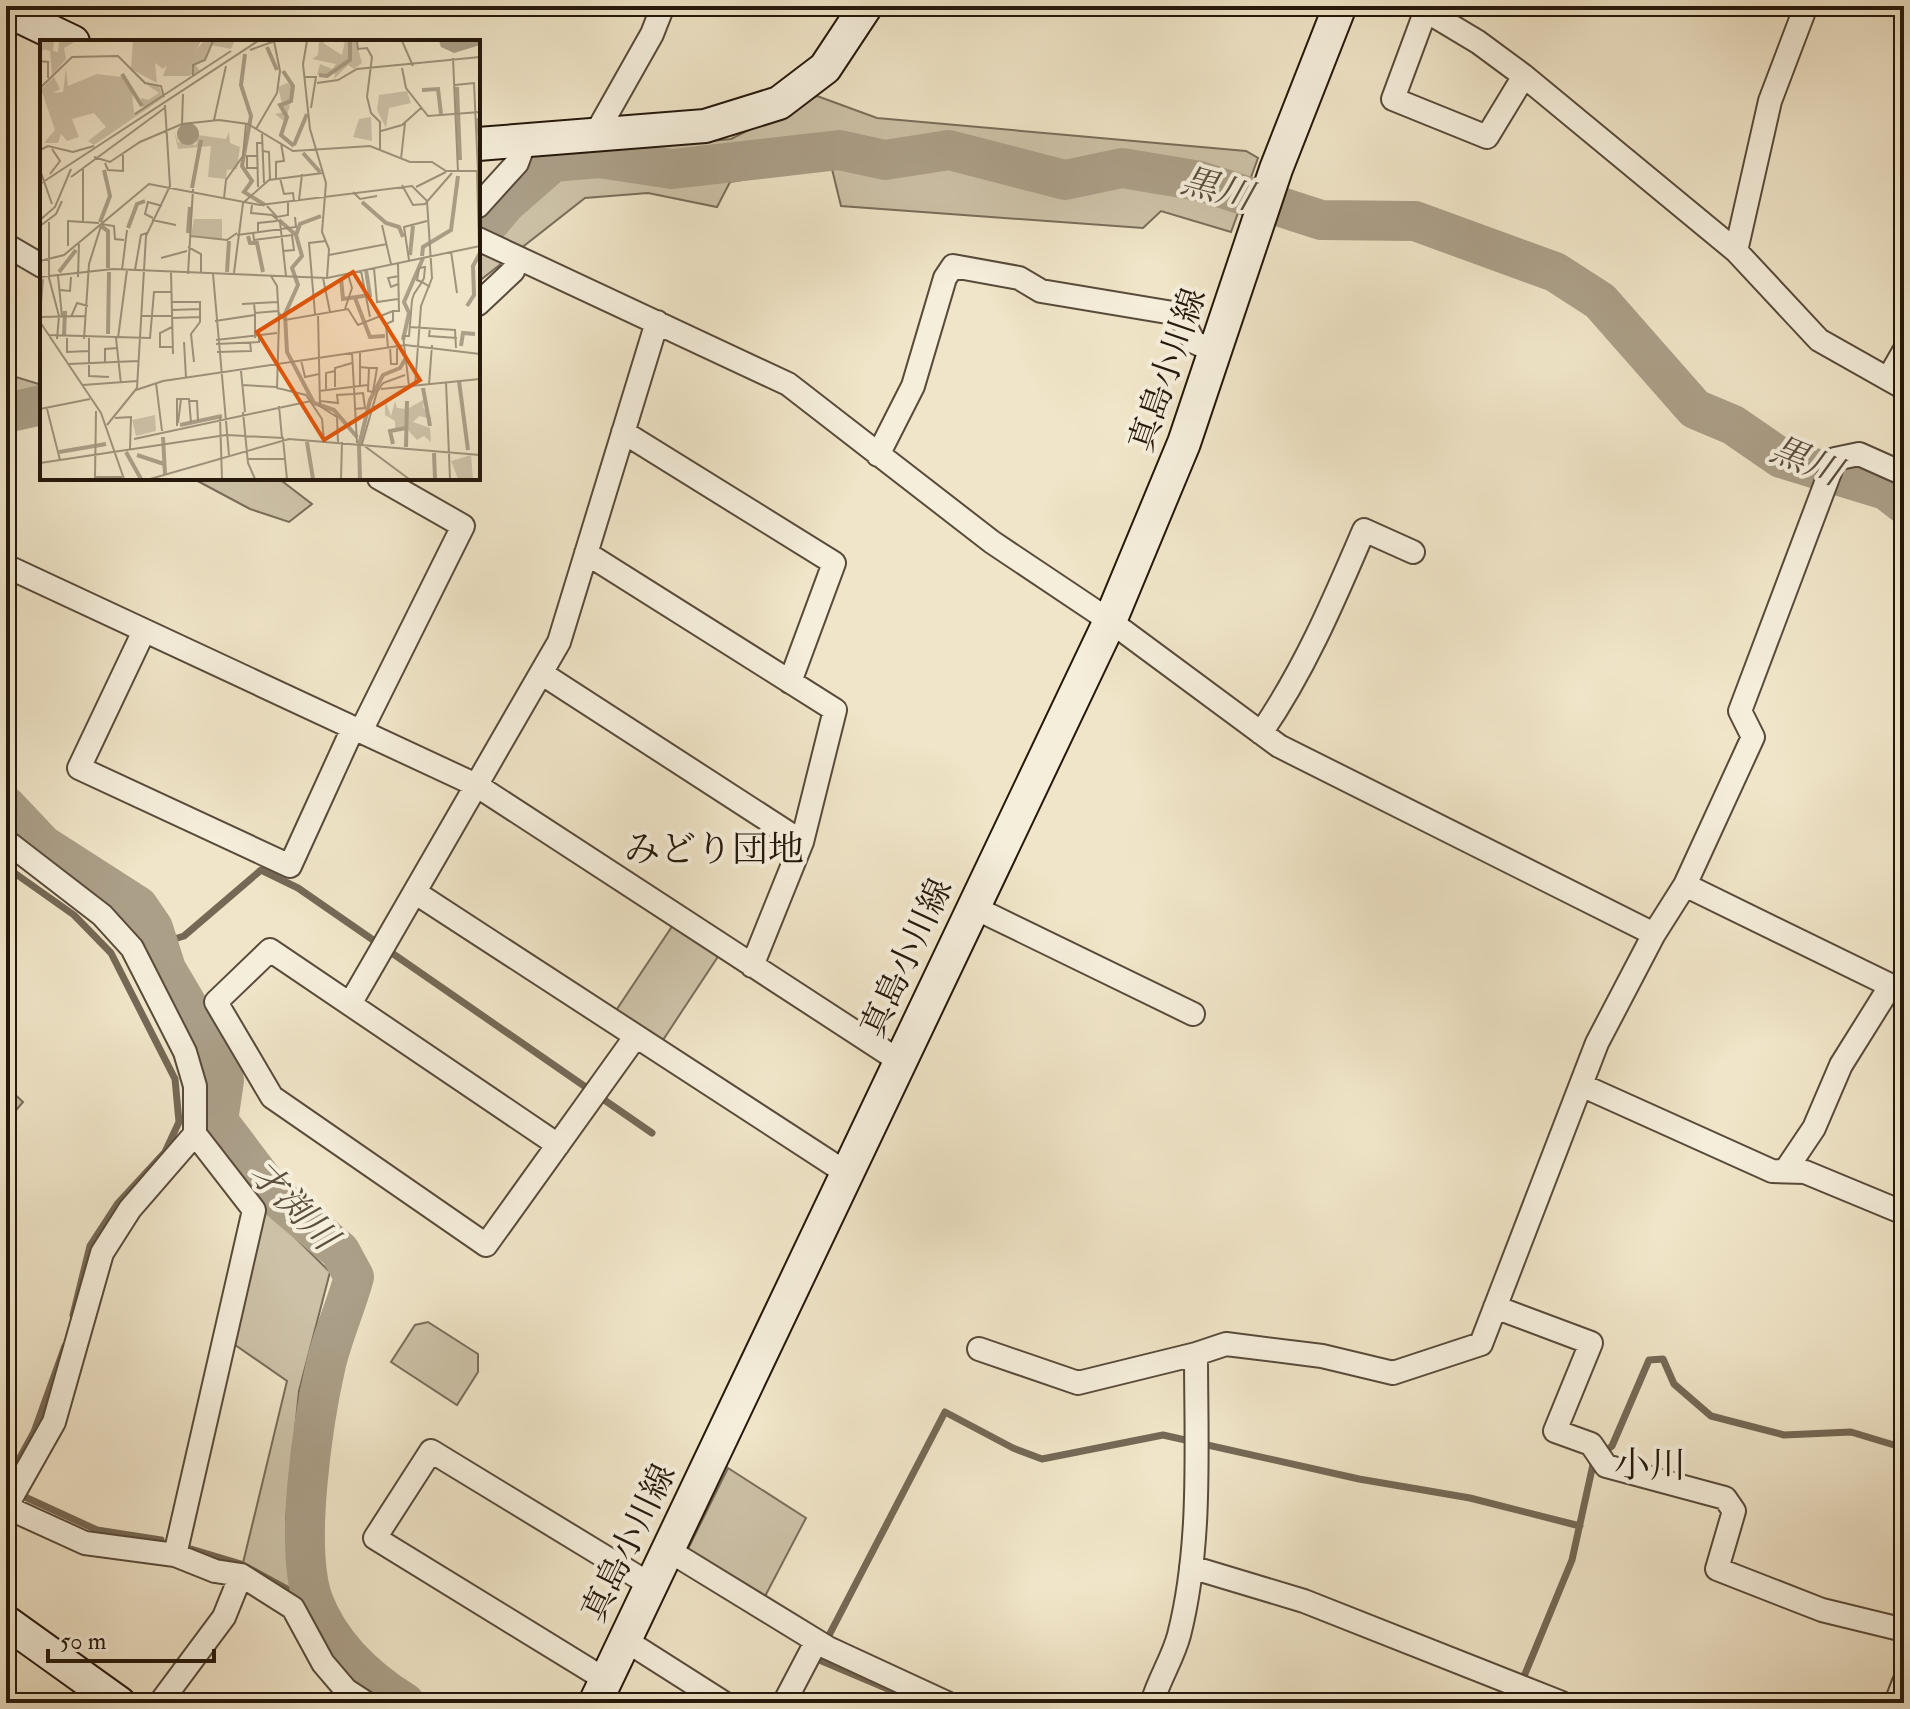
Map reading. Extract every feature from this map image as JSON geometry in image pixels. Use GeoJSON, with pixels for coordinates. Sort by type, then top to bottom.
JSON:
{"type":"FeatureCollection","features":[{"type":"Feature","properties":{"kind":"street"},"geometry":{"type":"LineString","coordinates":[[595,135],[652,34],[663,6]]}},
{"type":"Feature","properties":{"kind":"street"},"geometry":{"type":"LineString","coordinates":[[480,144],[705,126],[779,103],[825,68],[855,27],[866,6]]}},
{"type":"Feature","properties":{"kind":"street","name":"真島小川線"},"geometry":{"type":"LineString","coordinates":[[600,1696],[1110,621],[1164,495],[1216,352],[1276,169],[1340,6]]}},
{"type":"Feature","properties":{"kind":"street"},"geometry":{"type":"LineString","coordinates":[[1736,251],[1770,101],[1806,6]]}},
{"type":"Feature","properties":{"kind":"street"},"geometry":{"type":"LineString","coordinates":[[1524,76],[1487,137],[1393,99],[1422,8],[1478,42],[1524,76],[1736,251],[1819,340],[1896,383],[1904,351]]}},
{"type":"Feature","properties":{"kind":"street"},"geometry":{"type":"LineString","coordinates":[[6,10],[69,40]]}},
{"type":"Feature","properties":{"kind":"street"},"geometry":{"type":"LineString","coordinates":[[480,204],[517,163],[525,141]]}},
{"type":"Feature","properties":{"kind":"street"},"geometry":{"type":"LineString","coordinates":[[480,240],[512,258],[788,384],[992,542],[1110,621],[1261,733],[1293,753],[1654,934]]}},
{"type":"Feature","properties":{"kind":"street"},"geometry":{"type":"LineString","coordinates":[[6,245],[40,265]]}},
{"type":"Feature","properties":{"kind":"street"},"geometry":{"type":"LineString","coordinates":[[480,302],[513,271],[512,258]]}},
{"type":"Feature","properties":{"kind":"street"},"geometry":{"type":"LineString","coordinates":[[878,455],[913,386],[945,278],[953,266],[1019,278],[1041,291],[1179,314],[1194,342],[1216,352]]}},
{"type":"Feature","properties":{"kind":"street"},"geometry":{"type":"LineString","coordinates":[[350,1004],[559,642],[657,322]]}},
{"type":"Feature","properties":{"kind":"street"},"geometry":{"type":"LineString","coordinates":[[623,432],[834,563],[790,682]]}},
{"type":"Feature","properties":{"kind":"street"},"geometry":{"type":"LineString","coordinates":[[979,1349],[1078,1383],[1226,1344],[1322,1356],[1393,1373],[1481,1344],[1597,1043],[1654,934],[1685,885],[1753,737],[1740,711],[1835,459],[1859,454],[1904,474]]}},
{"type":"Feature","properties":{"kind":"street"},"geometry":{"type":"LineString","coordinates":[[144,631],[79,768],[290,866],[463,526],[382,480]]}},
{"type":"Feature","properties":{"kind":"street"},"geometry":{"type":"LineString","coordinates":[[1261,733],[1290,692],[1315,644],[1364,530],[1413,552]]}},
{"type":"Feature","properties":{"kind":"street"},"geometry":{"type":"LineString","coordinates":[[586,553],[835,710],[802,842],[752,966]]}},
{"type":"Feature","properties":{"kind":"street"},"geometry":{"type":"LineString","coordinates":[[6,566],[476,785],[901,1062]]}},
{"type":"Feature","properties":{"kind":"street"},"geometry":{"type":"LineString","coordinates":[[541,673],[802,842]]}},
{"type":"Feature","properties":{"kind":"street"},"geometry":{"type":"LineString","coordinates":[[6,841],[102,915],[132,948],[185,1052],[195,1086],[195,1134],[254,1210],[175,1555]]}},
{"type":"Feature","properties":{"kind":"street"},"geometry":{"type":"LineString","coordinates":[[1685,885],[1898,988],[1841,1065],[1814,1128],[1785,1171]]}},
{"type":"Feature","properties":{"kind":"street"},"geometry":{"type":"LineString","coordinates":[[416,893],[848,1174]]}},
{"type":"Feature","properties":{"kind":"street"},"geometry":{"type":"LineString","coordinates":[[973,907],[1193,1014]]}},
{"type":"Feature","properties":{"kind":"street"},"geometry":{"type":"LineString","coordinates":[[558,1145],[270,950],[216,1002],[272,1097],[486,1245],[558,1145],[596,1091],[636,1036]]}},
{"type":"Feature","properties":{"kind":"street"},"geometry":{"type":"LineString","coordinates":[[1581,1085],[1772,1171],[1805,1172],[1904,1213]]}},
{"type":"Feature","properties":{"kind":"street"},"geometry":{"type":"LineString","coordinates":[[195,1134],[130,1209],[102,1253],[54,1422],[6,1507],[85,1543],[175,1555],[215,1571],[241,1575],[293,1608],[323,1663],[346,1690],[366,1703]]}},
{"type":"Feature","properties":{"kind":"street"},"geometry":{"type":"LineString","coordinates":[[1495,1307],[1591,1343],[1555,1431],[1591,1444],[1606,1466],[1725,1498],[1734,1511],[1717,1569],[1822,1610],[1904,1630]]}},
{"type":"Feature","properties":{"kind":"street"},"geometry":{"type":"LineString","coordinates":[[1152,1703],[1159,1676],[1178,1638],[1191,1567],[1196,1354]]}},
{"type":"Feature","properties":{"kind":"street"},"geometry":{"type":"LineString","coordinates":[[600,1696],[375,1538],[431,1451],[651,1585]]}},
{"type":"Feature","properties":{"kind":"street"},"geometry":{"type":"LineString","coordinates":[[668,1550],[822,1645],[947,1703]]}},
{"type":"Feature","properties":{"kind":"street"},"geometry":{"type":"LineString","coordinates":[[1191,1567],[1304,1601],[1562,1703]]}},
{"type":"Feature","properties":{"kind":"street"},"geometry":{"type":"LineString","coordinates":[[160,1703],[224,1617],[241,1575]]}},
{"type":"Feature","properties":{"kind":"street"},"geometry":{"type":"LineString","coordinates":[[6,1622],[119,1703]]}},
{"type":"Feature","properties":{"kind":"street"},"geometry":{"type":"LineString","coordinates":[[625,1640],[724,1703]]}},
{"type":"Feature","properties":{"kind":"street"},"geometry":{"type":"LineString","coordinates":[[784,1703],[822,1645]]}},
{"type":"Feature","properties":{"kind":"street"},"geometry":{"type":"LineString","coordinates":[[1896,1703],[1904,1682]]}},
{"type":"Feature","properties":{"kind":"shaded area"},"geometry":{"type":"Polygon","coordinates":[[[817,96],[877,118],[1246,151],[1258,158],[1231,232],[1161,211],[1143,228],[841,206],[831,165],[730,182],[717,207],[648,193],[585,198],[480,280],[480,223],[494,203],[554,156],[731,139],[817,96]]]}},
{"type":"Feature","properties":{"kind":"shaded area"},"geometry":{"type":"Polygon","coordinates":[[[6,374],[40,384],[40,397],[6,405],[6,374]]]}},
{"type":"Feature","properties":{"kind":"shaded area"},"geometry":{"type":"Polygon","coordinates":[[[196,480],[281,480],[312,504],[289,522],[250,509],[196,480]]]}},
{"type":"Feature","properties":{"kind":"shaded area"},"geometry":{"type":"Polygon","coordinates":[[[673,925],[719,955],[661,1043],[615,1012],[673,925]]]}},
{"type":"Feature","properties":{"kind":"shaded area"},"geometry":{"type":"Polygon","coordinates":[[[6,1086],[23,1102],[12,1115],[6,1111],[6,1086]]]}},
{"type":"Feature","properties":{"kind":"shaded area"},"geometry":{"type":"Polygon","coordinates":[[[261,1204],[330,1272],[299,1391],[286,1519],[292,1599],[242,1567],[287,1381],[231,1342],[261,1204]]]}},
{"type":"Feature","properties":{"kind":"shaded area"},"geometry":{"type":"Polygon","coordinates":[[[428,1322],[478,1354],[478,1372],[457,1405],[391,1362],[415,1325],[428,1322]]]}},
{"type":"Feature","properties":{"kind":"shaded area"},"geometry":{"type":"Polygon","coordinates":[[[728,1468],[806,1518],[763,1600],[686,1553],[728,1468]]]}},
{"type":"Feature","properties":{"kind":"waterway","name":"黒川"},"geometry":{"type":"LineString","coordinates":[[480,234],[506,203],[553,162],[599,158],[672,169],[839,150],[885,160],[949,150],[1065,180],[1122,168],[1200,181],[1321,220],[1415,221],[1555,272],[1600,301],[1695,409],[1733,425],[1781,458],[1886,490],[1904,504]]}},
{"type":"Feature","properties":{"kind":"waterway","name":"黒川"},"geometry":{"type":"LineString","coordinates":[[6,413],[40,405]]}},
{"type":"Feature","properties":{"kind":"waterway","name":"才渕川"},"geometry":{"type":"LineString","coordinates":[[6,806],[43,845],[138,906],[153,928],[166,969],[217,1056],[224,1080],[218,1121],[274,1195],[340,1251],[354,1277],[329,1353],[316,1417],[305,1517],[308,1577],[320,1616],[339,1646],[376,1683],[405,1703]]}},
{"type":"Feature","properties":{"kind":"waterway"},"geometry":{"type":"LineString","coordinates":[[6,867],[74,915],[111,953],[175,1079],[179,1122],[165,1152],[118,1203],[90,1246],[73,1315]]}},
{"type":"Feature","properties":{"kind":"waterway"},"geometry":{"type":"LineString","coordinates":[[158,944],[184,936],[261,870],[298,888],[652,1133]]}},
{"type":"Feature","properties":{"kind":"waterway"},"geometry":{"type":"LineString","coordinates":[[6,1483],[34,1432],[65,1346]]}},
{"type":"Feature","properties":{"kind":"waterway"},"geometry":{"type":"LineString","coordinates":[[1509,1703],[1525,1674],[1572,1560],[1594,1460],[1612,1446],[1649,1360],[1663,1359],[1674,1384],[1711,1416],[1784,1435],[1851,1432],[1904,1448]]}},
{"type":"Feature","properties":{"kind":"waterway"},"geometry":{"type":"LineString","coordinates":[[825,1643],[945,1412],[1013,1448],[1042,1459],[1163,1435],[1359,1479],[1470,1498],[1580,1526]]}},
{"type":"Feature","properties":{"kind":"waterway"},"geometry":{"type":"LineString","coordinates":[[1897,1446],[1904,1425]]}},
{"type":"Feature","properties":{"kind":"waterway"},"geometry":{"type":"LineString","coordinates":[[25,1497],[97,1530],[161,1540]]}},
{"type":"Feature","properties":{"kind":"waterway"},"geometry":{"type":"LineString","coordinates":[[191,1549],[241,1564],[287,1589]]}},
{"type":"Feature","properties":{"kind":"waterway"},"geometry":{"type":"LineString","coordinates":[[817,1659],[921,1703]]}},
{"type":"Feature","properties":{"kind":"district","name":"みどり団地"},"geometry":{"type":"Point","coordinates":[714,849]}},
{"type":"Feature","properties":{"kind":"district","name":"小川"},"geometry":{"type":"Point","coordinates":[1650,1465]}}]}
